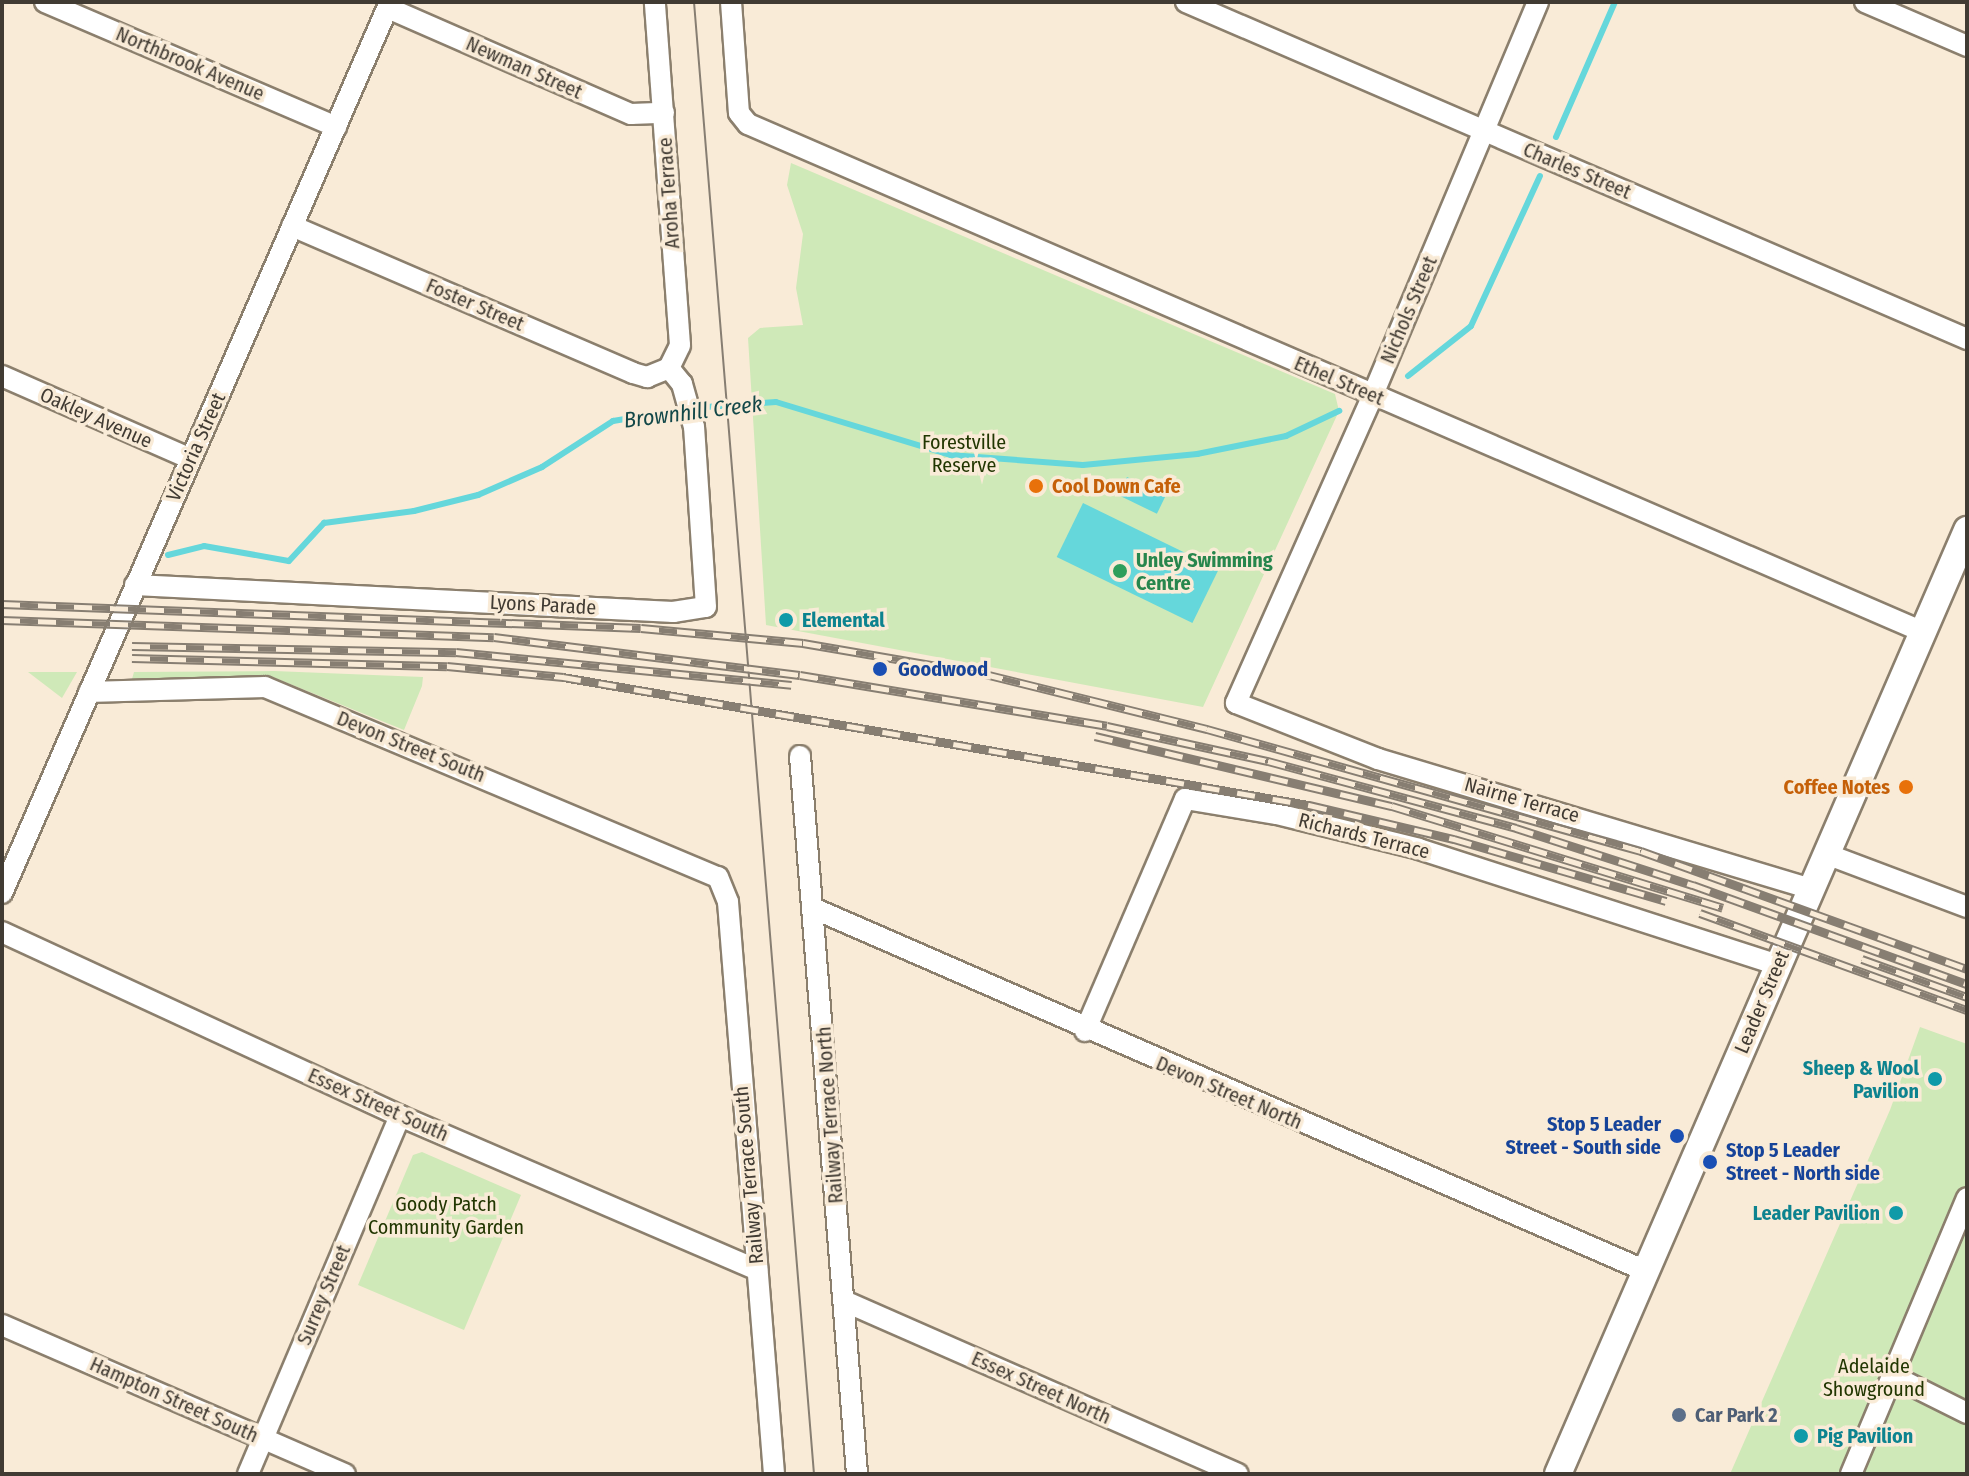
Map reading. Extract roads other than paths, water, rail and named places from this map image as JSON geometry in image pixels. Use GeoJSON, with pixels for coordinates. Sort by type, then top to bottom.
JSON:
{"type":"FeatureCollection","features":[{"type":"Feature","properties":{"kind":"main road","name":"Leader Street"},"geometry":{"type":"LineString","coordinates":[[1558,1474],[1967,530]]}},
{"type":"Feature","properties":{"kind":"street","name":"Northbrook Avenue"},"geometry":{"type":"LineString","coordinates":[[45,2],[336,127]]}},
{"type":"Feature","properties":{"kind":"street","name":"Aroha Terrace"},"geometry":{"type":"LineString","coordinates":[[655,2],[680,345],[678,359],[670,375]]}},
{"type":"Feature","properties":{"kind":"street","name":"Ethel Street"},"geometry":{"type":"LineString","coordinates":[[731,2],[739,113],[757,128],[1923,632]]}},
{"type":"Feature","properties":{"kind":"street","name":"Charles Street"},"geometry":{"type":"LineString","coordinates":[[1186,2],[1967,339]]}},
{"type":"Feature","properties":{"kind":"street","name":"Nichols Street"},"geometry":{"type":"LineString","coordinates":[[1236,703],[1373,395],[1538,2]]}},
{"type":"Feature","properties":{"kind":"street"},"geometry":{"type":"LineString","coordinates":[[1865,2],[1967,46]]}},
{"type":"Feature","properties":{"kind":"street","name":"Victoria Street"},"geometry":{"type":"LineString","coordinates":[[2,893],[389,5]]}},
{"type":"Feature","properties":{"kind":"street","name":"Newman Street"},"geometry":{"type":"LineString","coordinates":[[389,5],[631,114],[664,113]]}},
{"type":"Feature","properties":{"kind":"street","name":"Foster Street"},"geometry":{"type":"LineString","coordinates":[[292,226],[633,373],[670,375]]}},
{"type":"Feature","properties":{"kind":"street","name":"Lyons Parade"},"geometry":{"type":"LineString","coordinates":[[135,585],[673,612],[706,607],[694,427],[670,375]]}},
{"type":"Feature","properties":{"kind":"street","name":"Oakley Avenue"},"geometry":{"type":"LineString","coordinates":[[2,376],[191,459]]}},
{"type":"Feature","properties":{"kind":"street","name":"Devon Street South"},"geometry":{"type":"LineString","coordinates":[[89,692],[265,687],[718,877]]}},
{"type":"Feature","properties":{"kind":"street","name":"Nairne Terrace"},"geometry":{"type":"LineString","coordinates":[[1236,703],[1378,759],[1811,889]]}},
{"type":"Feature","properties":{"kind":"street","name":"Railway Terrace North"},"geometry":{"type":"LineString","coordinates":[[800,756],[815,909],[857,1474]]}},
{"type":"Feature","properties":{"kind":"street","name":"Richards Terrace"},"geometry":{"type":"LineString","coordinates":[[1085,1031],[1185,799],[1277,814],[1419,849],[1779,965]]}},
{"type":"Feature","properties":{"kind":"street"},"geometry":{"type":"LineString","coordinates":[[1826,854],[1967,907]]}},
{"type":"Feature","properties":{"kind":"street","name":"Railway Terrace South"},"geometry":{"type":"LineString","coordinates":[[718,877],[728,902],[774,1474]]}},
{"type":"Feature","properties":{"kind":"street","name":"Devon Street North"},"geometry":{"type":"LineString","coordinates":[[815,909],[1085,1031],[1646,1271]]}},
{"type":"Feature","properties":{"kind":"street","name":"Essex Street South"},"geometry":{"type":"LineString","coordinates":[[2,932],[400,1116],[757,1270]]}},
{"type":"Feature","properties":{"kind":"street","name":"Surrey Street"},"geometry":{"type":"LineString","coordinates":[[248,1474],[400,1116]]}},
{"type":"Feature","properties":{"kind":"street"},"geometry":{"type":"LineString","coordinates":[[1851,1474],[1967,1198]]}},
{"type":"Feature","properties":{"kind":"street","name":"Essex Street North"},"geometry":{"type":"LineString","coordinates":[[844,1301],[1238,1474]]}},
{"type":"Feature","properties":{"kind":"street","name":"Hampton Street South"},"geometry":{"type":"LineString","coordinates":[[2,1325],[345,1474]]}},
{"type":"Feature","properties":{"kind":"street"},"geometry":{"type":"LineString","coordinates":[[1893,1376],[1967,1413]]}},
{"type":"Feature","properties":{"kind":"water"},"geometry":{"type":"Polygon","coordinates":[[[1127,477],[1166,496],[1157,514],[1118,495],[1127,477]]]}},
{"type":"Feature","properties":{"kind":"water"},"geometry":{"type":"Polygon","coordinates":[[[1083,503],[1219,569],[1192,623],[1057,557],[1083,503]]]}},
{"type":"Feature","properties":{"kind":"waterway","name":"Brownhill Creek"},"geometry":{"type":"LineString","coordinates":[[1556,137],[1615,2]]}},
{"type":"Feature","properties":{"kind":"waterway","name":"Brownhill Creek"},"geometry":{"type":"LineString","coordinates":[[1408,376],[1471,326],[1540,176]]}},
{"type":"Feature","properties":{"kind":"waterway","name":"Brownhill Creek"},"geometry":{"type":"LineString","coordinates":[[168,555],[204,546],[289,561],[324,523],[414,511],[478,495],[542,467],[613,421],[691,408],[776,402],[950,455],[1083,465],[1197,454],[1286,436],[1339,411]]}},
{"type":"Feature","properties":{"kind":"tram line"},"geometry":{"type":"LineString","coordinates":[[694,2],[814,1474]]}},
{"type":"Feature","properties":{"kind":"railway"},"geometry":{"type":"LineString","coordinates":[[2,604],[641,628],[803,643],[985,674],[1207,729],[1641,851],[1967,969]]}},
{"type":"Feature","properties":{"kind":"railway"},"geometry":{"type":"LineString","coordinates":[[2,620],[494,637],[800,675],[1107,726],[1268,761],[1516,828],[1693,885],[1967,984]]}},
{"type":"Feature","properties":{"kind":"railway"},"geometry":{"type":"LineString","coordinates":[[132,646],[456,652],[791,685]]}},
{"type":"Feature","properties":{"kind":"railway"},"geometry":{"type":"LineString","coordinates":[[132,658],[447,666],[563,677],[1309,805],[1454,839],[1666,901]]}},
{"type":"Feature","properties":{"kind":"railway"},"geometry":{"type":"LineString","coordinates":[[1095,736],[1392,806],[1723,908]]}},
{"type":"Feature","properties":{"kind":"railway"},"geometry":{"type":"LineString","coordinates":[[1700,913],[1967,1010]]}},
{"type":"Feature","properties":{"kind":"railway"},"geometry":{"type":"LineString","coordinates":[[1862,959],[1967,997]]}},
{"type":"Feature","properties":{"kind":"place","name":"Cool Down Cafe"},"geometry":{"type":"Point","coordinates":[1036,486]}},
{"type":"Feature","properties":{"kind":"place","name":"Unley Swimming Centre"},"geometry":{"type":"Point","coordinates":[1120,571]}},
{"type":"Feature","properties":{"kind":"place","name":"Elemental"},"geometry":{"type":"Point","coordinates":[786,620]}},
{"type":"Feature","properties":{"kind":"place","name":"Goodwood"},"geometry":{"type":"Point","coordinates":[880,669]}},
{"type":"Feature","properties":{"kind":"place","name":"Coffee Notes"},"geometry":{"type":"Point","coordinates":[1906,787]}},
{"type":"Feature","properties":{"kind":"place","name":"Sheep & Wool Pavilion"},"geometry":{"type":"Point","coordinates":[1935,1079]}},
{"type":"Feature","properties":{"kind":"place","name":"Stop 5 Leader Street - South side"},"geometry":{"type":"Point","coordinates":[1677,1136]}},
{"type":"Feature","properties":{"kind":"place","name":"Stop 5 Leader Street - North side"},"geometry":{"type":"Point","coordinates":[1710,1162]}},
{"type":"Feature","properties":{"kind":"place","name":"Leader Pavilion"},"geometry":{"type":"Point","coordinates":[1896,1213]}},
{"type":"Feature","properties":{"kind":"place","name":"Car Park 2"},"geometry":{"type":"Point","coordinates":[1679,1415]}},
{"type":"Feature","properties":{"kind":"place","name":"Pig Pavilion"},"geometry":{"type":"Point","coordinates":[1801,1436]}},
{"type":"Feature","properties":{"kind":"park label","name":"Forestville Reserve"},"geometry":{"type":"Point","coordinates":[964,454]}},
{"type":"Feature","properties":{"kind":"park label","name":"Goody Patch Community Garden"},"geometry":{"type":"Point","coordinates":[446,1216]}},
{"type":"Feature","properties":{"kind":"park label","name":"Adelaide Showground"},"geometry":{"type":"Point","coordinates":[1874,1378]}}]}
